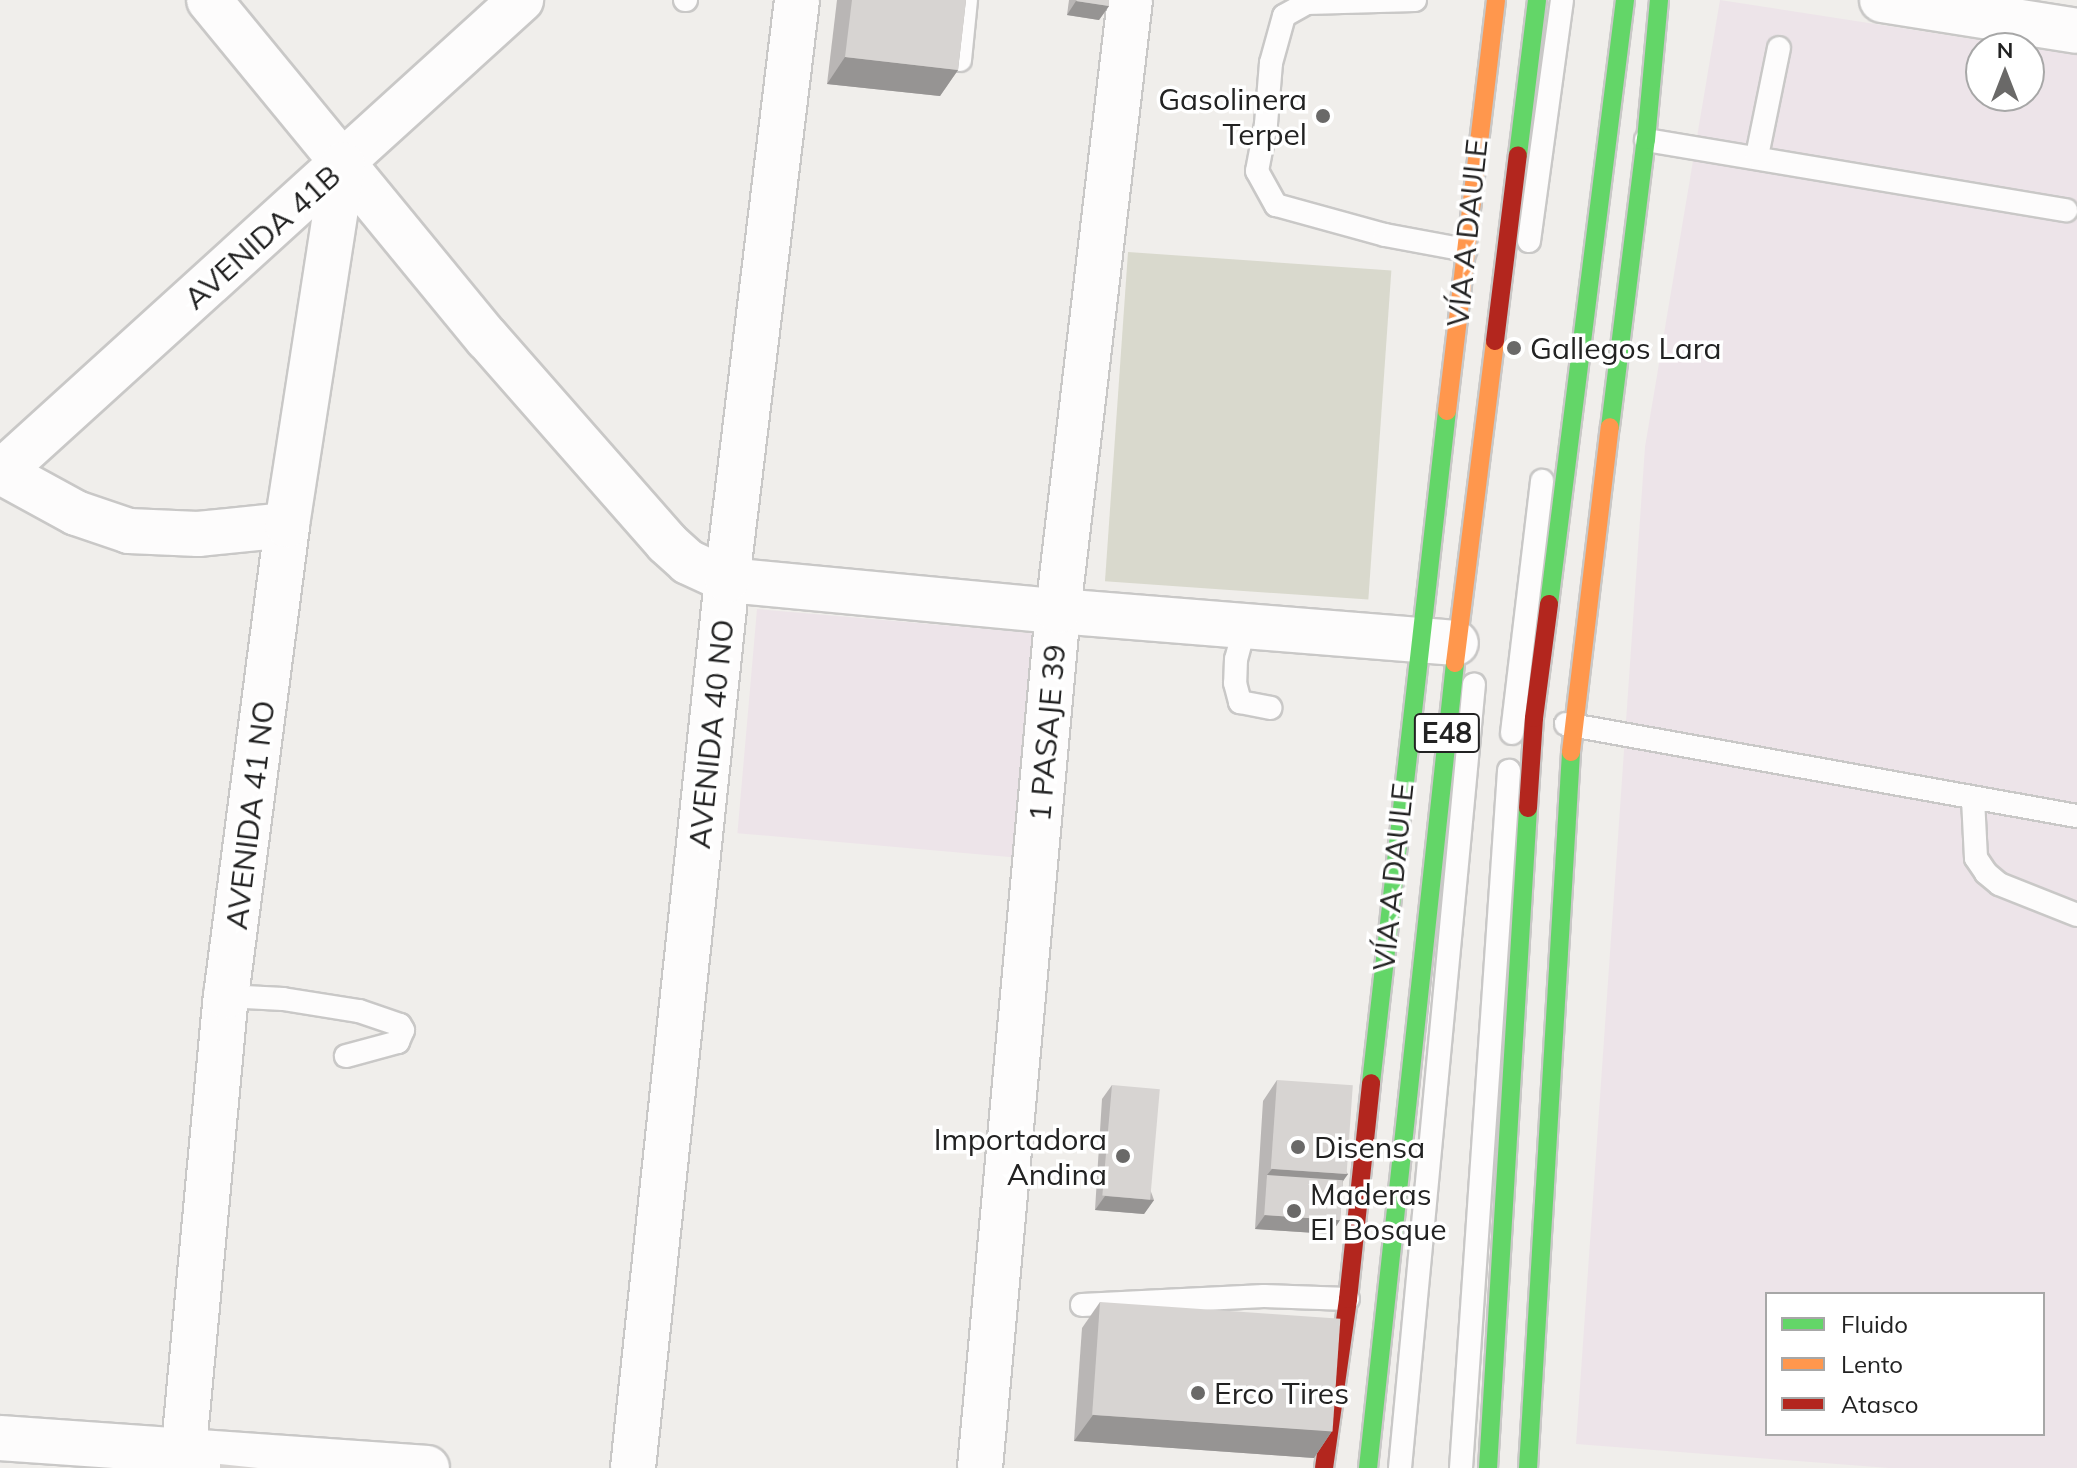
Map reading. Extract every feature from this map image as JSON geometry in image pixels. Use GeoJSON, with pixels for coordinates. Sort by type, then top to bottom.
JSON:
{"type":"FeatureCollection","features":[{"type":"Feature","properties":{"kind":"main road","name":"VÍA A DAULE"},"geometry":{"type":"LineString","coordinates":[[1368,1468],[1438,641],[1466,250],[1496,0]]}},
{"type":"Feature","properties":{"kind":"main road","name":"VÍA A DAULE"},"geometry":{"type":"LineString","coordinates":[[1324,1468],[1438,641],[1537,0]]}},
{"type":"Feature","properties":{"kind":"main road"},"geometry":{"type":"LineString","coordinates":[[1488,1468],[1534,718],[1625,0]]}},
{"type":"Feature","properties":{"kind":"main road"},"geometry":{"type":"LineString","coordinates":[[1528,1468],[1573,725],[1646,140],[1659,0]]}},
{"type":"Feature","properties":{"kind":"street"},"geometry":{"type":"LineString","coordinates":[[209,0],[487,338],[667,543],[688,562],[727,580],[1058,611],[1438,641]]}},
{"type":"Feature","properties":{"kind":"street","name":"AVENIDA 41B"},"geometry":{"type":"LineString","coordinates":[[0,472],[521,0]]}},
{"type":"Feature","properties":{"kind":"street","name":"AVENIDA 40 NO"},"geometry":{"type":"LineString","coordinates":[[633,1468],[727,580],[797,0]]}},
{"type":"Feature","properties":{"kind":"street","name":"1 PASAJE 39"},"geometry":{"type":"LineString","coordinates":[[980,1468],[1058,611],[1130,0]]}},
{"type":"Feature","properties":{"kind":"street"},"geometry":{"type":"LineString","coordinates":[[1882,0],[2077,31]]}},
{"type":"Feature","properties":{"kind":"street","name":"AVENIDA 41 NO"},"geometry":{"type":"LineString","coordinates":[[182,1460],[226,996],[287,525],[343,164]]}},
{"type":"Feature","properties":{"kind":"street"},"geometry":{"type":"LineString","coordinates":[[0,472],[76,513],[129,531],[198,534],[287,525]]}},
{"type":"Feature","properties":{"kind":"street"},"geometry":{"type":"LineString","coordinates":[[0,1438],[182,1460],[427,1468]]}},
{"type":"Feature","properties":{"kind":"lane"},"geometry":{"type":"LineString","coordinates":[[960,60],[966,0]]}},
{"type":"Feature","properties":{"kind":"lane"},"geometry":{"type":"LineString","coordinates":[[1415,0],[1307,3],[1284,16],[1271,63],[1266,124],[1257,171],[1276,205],[1385,235],[1466,250]]}},
{"type":"Feature","properties":{"kind":"lane","name":"VÍA A DAULE"},"geometry":{"type":"LineString","coordinates":[[1400,1468],[1477,656],[1562,0]]}},
{"type":"Feature","properties":{"kind":"lane"},"geometry":{"type":"LineString","coordinates":[[1461,1468],[1515,685],[1605,0]]}},
{"type":"Feature","properties":{"kind":"lane"},"geometry":{"type":"LineString","coordinates":[[1757,156],[1779,48]]}},
{"type":"Feature","properties":{"kind":"lane"},"geometry":{"type":"LineString","coordinates":[[1646,140],[1757,156],[2066,210]]}},
{"type":"Feature","properties":{"kind":"lane"},"geometry":{"type":"LineString","coordinates":[[1245,626],[1236,659],[1235,683],[1240,702],[1270,708]]}},
{"type":"Feature","properties":{"kind":"lane"},"geometry":{"type":"LineString","coordinates":[[1534,718],[2077,816]]}},
{"type":"Feature","properties":{"kind":"lane"},"geometry":{"type":"LineString","coordinates":[[1973,799],[1976,858],[1986,873],[1999,884],[2077,915]]}},
{"type":"Feature","properties":{"kind":"lane"},"geometry":{"type":"LineString","coordinates":[[226,996],[283,999],[359,1011],[400,1025],[403,1030],[398,1042],[346,1056]]}},
{"type":"Feature","properties":{"kind":"lane"},"geometry":{"type":"LineString","coordinates":[[1082,1305],[1264,1296],[1348,1299]]}},
{"type":"Feature","properties":{"kind":"shaded area"},"geometry":{"type":"Polygon","coordinates":[[[1720,0],[1965,38],[1965,112],[2045,112],[2045,50],[2077,55],[2077,1468],[1889,1468],[1576,1444],[1645,447],[1720,0]]]}},
{"type":"Feature","properties":{"kind":"shaded area"},"geometry":{"type":"Polygon","coordinates":[[[1128,252],[1391,270],[1368,600],[1105,581],[1128,252]]]}},
{"type":"Feature","properties":{"kind":"shaded area"},"geometry":{"type":"Polygon","coordinates":[[[757,609],[1041,634],[1021,858],[737,833],[757,609]]]}},
{"type":"Feature","properties":{"kind":"building"},"geometry":{"type":"Polygon","coordinates":[[[852,0],[966,0],[958,70],[845,57],[852,0]]]}},
{"type":"Feature","properties":{"kind":"building"},"geometry":{"type":"Polygon","coordinates":[[[1109,0],[1109,6],[1076,1],[1109,0]]]}},
{"type":"Feature","properties":{"kind":"building","name":"Disensa"},"geometry":{"type":"Polygon","coordinates":[[[1277,1080],[1353,1085],[1347,1174],[1271,1169],[1277,1080]]]}},
{"type":"Feature","properties":{"kind":"building","name":"Importadora Andina"},"geometry":{"type":"Polygon","coordinates":[[[1112,1085],[1160,1089],[1150,1200],[1102,1196],[1112,1085]]]}},
{"type":"Feature","properties":{"kind":"building"},"geometry":{"type":"Polygon","coordinates":[[[1267,1175],[1343,1180],[1340,1220],[1264,1215],[1267,1175]]]}},
{"type":"Feature","properties":{"kind":"building","name":"Erco Tires"},"geometry":{"type":"Polygon","coordinates":[[[1100,1302],[1340,1319],[1333,1432],[1092,1415],[1100,1302]]]}},
{"type":"Feature","properties":{"kind":"building"},"geometry":{"type":"Polygon","coordinates":[[[220,1464],[258,1468],[220,1468],[220,1464]]]}},
{"type":"Feature","properties":{"kind":"traffic: fast"},"geometry":{"type":"LineString","coordinates":[[1518,155],[1537,0]]}},
{"type":"Feature","properties":{"kind":"traffic: fast"},"geometry":{"type":"LineString","coordinates":[[1549,604],[1625,0]]}},
{"type":"Feature","properties":{"kind":"traffic: fast"},"geometry":{"type":"LineString","coordinates":[[1610,427],[1646,140],[1659,0]]}},
{"type":"Feature","properties":{"kind":"traffic: fast"},"geometry":{"type":"LineString","coordinates":[[1371,1083],[1447,411]]}},
{"type":"Feature","properties":{"kind":"traffic: fast"},"geometry":{"type":"LineString","coordinates":[[1368,1468],[1455,663]]}},
{"type":"Feature","properties":{"kind":"traffic: fast"},"geometry":{"type":"LineString","coordinates":[[1528,1468],[1571,752]]}},
{"type":"Feature","properties":{"kind":"traffic: fast"},"geometry":{"type":"LineString","coordinates":[[1488,1468],[1528,808]]}},
{"type":"Feature","properties":{"kind":"traffic: slow"},"geometry":{"type":"LineString","coordinates":[[1447,411],[1496,0]]}},
{"type":"Feature","properties":{"kind":"traffic: slow"},"geometry":{"type":"LineString","coordinates":[[1455,663],[1495,341]]}},
{"type":"Feature","properties":{"kind":"traffic: slow"},"geometry":{"type":"LineString","coordinates":[[1571,752],[1610,427]]}},
{"type":"Feature","properties":{"kind":"traffic: jam"},"geometry":{"type":"LineString","coordinates":[[1495,341],[1518,155]]}},
{"type":"Feature","properties":{"kind":"traffic: jam"},"geometry":{"type":"LineString","coordinates":[[1528,808],[1534,718],[1549,604]]}},
{"type":"Feature","properties":{"kind":"traffic: jam"},"geometry":{"type":"LineString","coordinates":[[1324,1468],[1348,1299],[1371,1083]]}},
{"type":"Feature","properties":{"kind":"place","name":"Gasolinera Terpel"},"geometry":{"type":"Point","coordinates":[1323,116]}},
{"type":"Feature","properties":{"kind":"place","name":"Gallegos Lara"},"geometry":{"type":"Point","coordinates":[1514,348]}},
{"type":"Feature","properties":{"kind":"place","name":"Disensa"},"geometry":{"type":"Point","coordinates":[1298,1147]}},
{"type":"Feature","properties":{"kind":"place","name":"Importadora Andina"},"geometry":{"type":"Point","coordinates":[1123,1156]}},
{"type":"Feature","properties":{"kind":"place","name":"Maderas El Bosque"},"geometry":{"type":"Point","coordinates":[1294,1211]}},
{"type":"Feature","properties":{"kind":"place","name":"Erco Tires"},"geometry":{"type":"Point","coordinates":[1198,1393]}}]}
